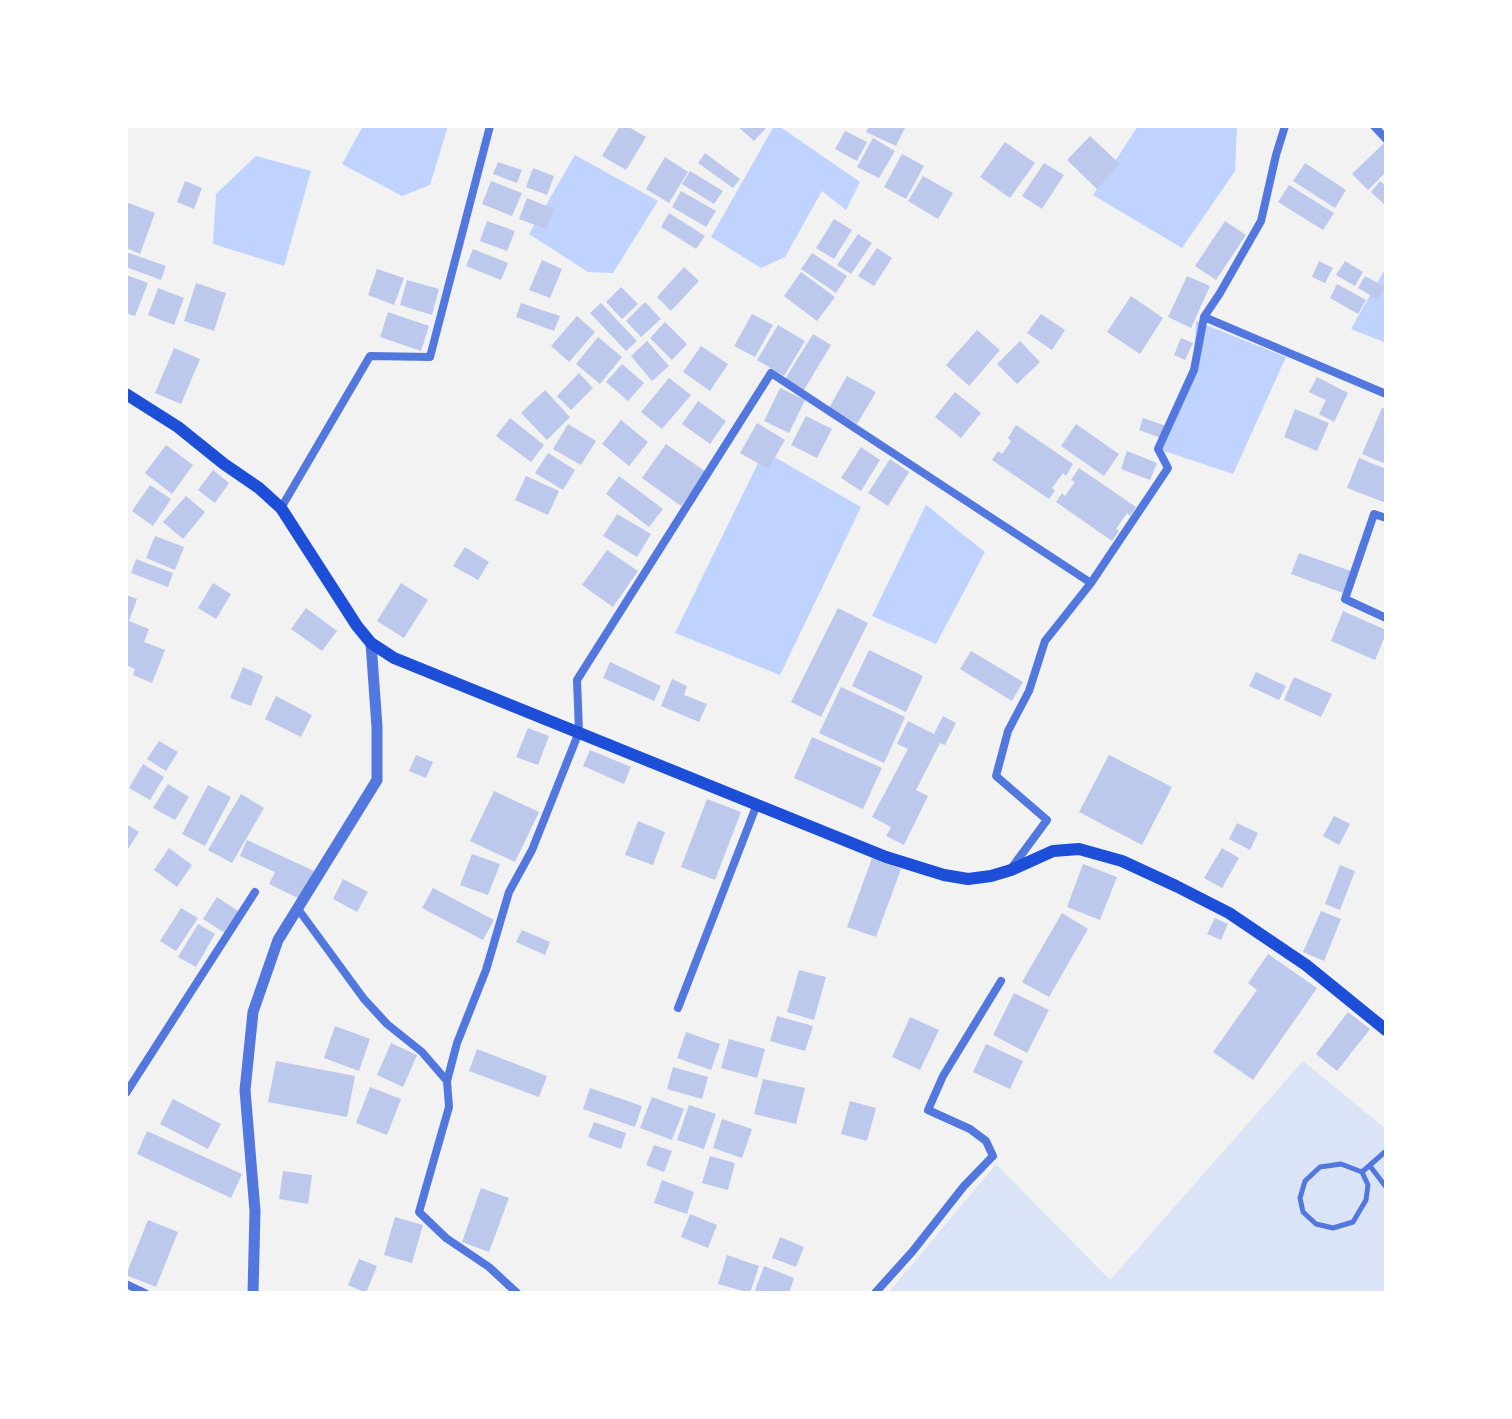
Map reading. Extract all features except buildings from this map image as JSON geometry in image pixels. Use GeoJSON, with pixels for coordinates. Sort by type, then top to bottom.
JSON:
{"type":"FeatureCollection","features":[{"type":"Feature","properties":{"kind":"main road"},"geometry":{"type":"LineString","coordinates":[[126,394],[178,427],[281,508],[357,626],[371,643],[394,658],[886,857],[944,875],[968,879],[991,876],[1053,851],[1079,849],[1122,861],[1229,913],[1306,965],[1386,1030]]}},
{"type":"Feature","properties":{"kind":"street"},"geometry":{"type":"LineString","coordinates":[[281,508],[370,356],[430,357],[490,126]]}},
{"type":"Feature","properties":{"kind":"street"},"geometry":{"type":"LineString","coordinates":[[1011,870],[1047,820],[996,776],[1008,731],[1029,691],[1045,641],[1091,583],[1168,468],[1158,449],[1194,370],[1204,317],[1261,221],[1285,126]]}},
{"type":"Feature","properties":{"kind":"street"},"geometry":{"type":"LineString","coordinates":[[1374,126],[1386,139]]}},
{"type":"Feature","properties":{"kind":"street"},"geometry":{"type":"LineString","coordinates":[[1204,317],[1386,394]]}},
{"type":"Feature","properties":{"kind":"street"},"geometry":{"type":"LineString","coordinates":[[517,1293],[489,1267],[446,1238],[419,1212],[449,1107],[447,1081],[457,1043],[486,970],[509,892],[532,850],[579,732],[577,680],[771,373],[1091,583]]}},
{"type":"Feature","properties":{"kind":"street"},"geometry":{"type":"LineString","coordinates":[[1386,518],[1374,514],[1345,599],[1386,618]]}},
{"type":"Feature","properties":{"kind":"street"},"geometry":{"type":"LineString","coordinates":[[253,1293],[255,1211],[245,1090],[253,1012],[278,940],[377,780],[371,643]]}},
{"type":"Feature","properties":{"kind":"street"},"geometry":{"type":"LineString","coordinates":[[678,1008],[757,804]]}},
{"type":"Feature","properties":{"kind":"street"},"geometry":{"type":"LineString","coordinates":[[126,1093],[255,892]]}},
{"type":"Feature","properties":{"kind":"street"},"geometry":{"type":"LineString","coordinates":[[298,909],[364,999],[387,1024],[422,1052],[447,1081]]}},
{"type":"Feature","properties":{"kind":"street"},"geometry":{"type":"LineString","coordinates":[[875,1293],[993,1156],[986,1141],[970,1129],[928,1110],[943,1076],[1001,981]]}},
{"type":"Feature","properties":{"kind":"street"},"geometry":{"type":"LineString","coordinates":[[126,1284],[145,1293]]}},
{"type":"Feature","properties":{"kind":"lane"},"geometry":{"type":"LineString","coordinates":[[1362,1172],[1386,1151]]}},
{"type":"Feature","properties":{"kind":"lane"},"geometry":{"type":"LineString","coordinates":[[1341,1164],[1362,1172],[1368,1185],[1366,1200],[1353,1222],[1333,1228],[1316,1224],[1303,1212],[1300,1198],[1305,1181],[1320,1167],[1341,1164]]}},
{"type":"Feature","properties":{"kind":"lane"},"geometry":{"type":"LineString","coordinates":[[1370,1166],[1386,1187]]}},
{"type":"Feature","properties":{"kind":"shaded area"},"geometry":{"type":"Polygon","coordinates":[[[1303,1061],[1386,1129],[1386,1293],[888,1293],[996,1164],[1110,1280],[1303,1061]]]}},
{"type":"Feature","properties":{"kind":"water"},"geometry":{"type":"Polygon","coordinates":[[[363,126],[448,126],[430,185],[402,196],[342,164],[363,126]]]}},
{"type":"Feature","properties":{"kind":"water"},"geometry":{"type":"Polygon","coordinates":[[[774,126],[779,126],[860,182],[846,210],[822,191],[785,257],[761,268],[711,237],[774,126]]]}},
{"type":"Feature","properties":{"kind":"water"},"geometry":{"type":"Polygon","coordinates":[[[1138,126],[1237,126],[1235,171],[1182,248],[1093,195],[1138,126]]]}},
{"type":"Feature","properties":{"kind":"water"},"geometry":{"type":"Polygon","coordinates":[[[575,155],[658,201],[613,273],[588,272],[529,234],[575,155]]]}},
{"type":"Feature","properties":{"kind":"water"},"geometry":{"type":"Polygon","coordinates":[[[256,156],[311,171],[284,266],[213,244],[216,194],[256,156]]]}},
{"type":"Feature","properties":{"kind":"water"},"geometry":{"type":"Polygon","coordinates":[[[1386,267],[1386,343],[1351,329],[1386,267]]]}},
{"type":"Feature","properties":{"kind":"water"},"geometry":{"type":"Polygon","coordinates":[[[1196,321],[1286,357],[1233,474],[1158,449],[1193,371],[1196,321]]]}},
{"type":"Feature","properties":{"kind":"water"},"geometry":{"type":"Polygon","coordinates":[[[764,451],[861,507],[780,675],[675,633],[764,451]]]}},
{"type":"Feature","properties":{"kind":"water"},"geometry":{"type":"Polygon","coordinates":[[[926,505],[985,552],[936,644],[872,616],[926,505]]]}}]}
